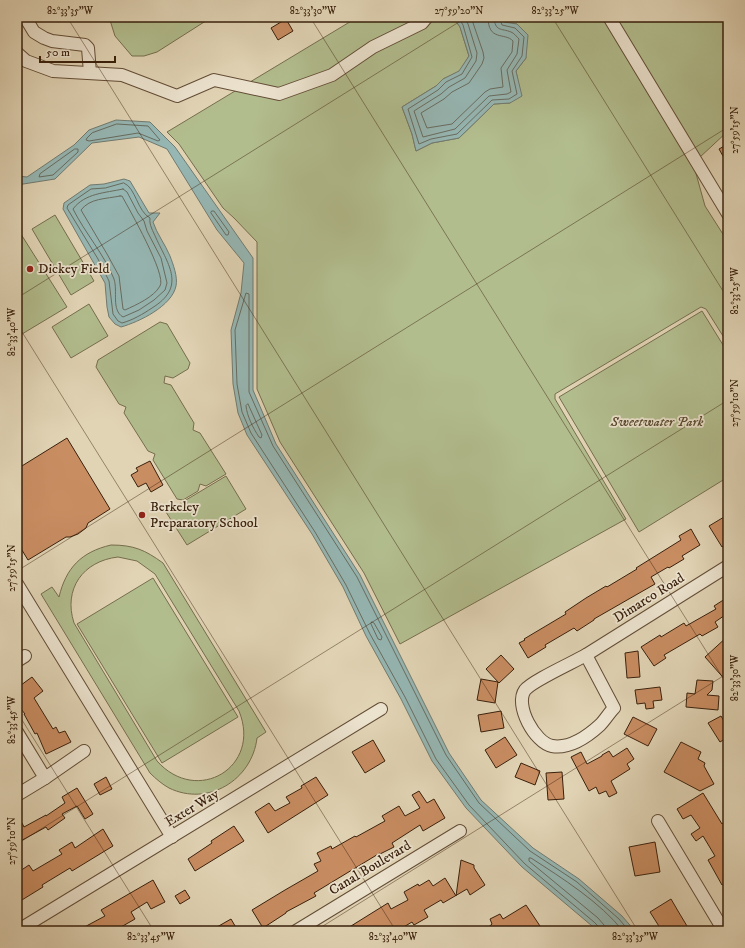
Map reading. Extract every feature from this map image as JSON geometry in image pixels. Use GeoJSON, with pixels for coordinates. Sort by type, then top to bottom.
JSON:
{"type":"FeatureCollection","features":[{"type":"Feature","properties":{"kind":"street"},"geometry":{"type":"LineString","coordinates":[[25,17],[34,32],[44,38],[52,41],[86,45],[88,48],[90,73]]}},
{"type":"Feature","properties":{"kind":"street"},"geometry":{"type":"LineString","coordinates":[[17,53],[26,61],[53,71],[122,75],[177,96],[214,80],[279,94],[332,75],[373,47],[422,23],[427,17]]}},
{"type":"Feature","properties":{"kind":"street"},"geometry":{"type":"LineString","coordinates":[[609,17],[728,214]]}},
{"type":"Feature","properties":{"kind":"street","name":"Dimarco Road"},"geometry":{"type":"LineString","coordinates":[[586,655],[614,708],[601,724],[573,744],[553,747],[544,744],[529,725],[522,702],[525,690],[537,681],[586,655],[728,566]]}},
{"type":"Feature","properties":{"kind":"street"},"geometry":{"type":"LineString","coordinates":[[17,584],[172,837]]}},
{"type":"Feature","properties":{"kind":"street","name":"Exter Way"},"geometry":{"type":"LineString","coordinates":[[17,930],[381,709]]}},
{"type":"Feature","properties":{"kind":"street"},"geometry":{"type":"LineString","coordinates":[[17,732],[45,778]]}},
{"type":"Feature","properties":{"kind":"street"},"geometry":{"type":"LineString","coordinates":[[17,795],[84,751]]}},
{"type":"Feature","properties":{"kind":"street"},"geometry":{"type":"LineString","coordinates":[[658,821],[724,931]]}},
{"type":"Feature","properties":{"kind":"street","name":"Canal Boulevard"},"geometry":{"type":"LineString","coordinates":[[296,931],[460,831]]}},
{"type":"Feature","properties":{"kind":"green space"},"geometry":{"type":"Polygon","coordinates":[[[109,17],[212,17],[157,52],[144,56],[132,56],[115,36],[109,17]]]}},
{"type":"Feature","properties":{"kind":"green space"},"geometry":{"type":"Polygon","coordinates":[[[358,17],[453,17],[460,27],[469,56],[460,71],[443,79],[436,86],[402,107],[412,134],[416,151],[432,143],[459,138],[494,104],[510,103],[518,82],[516,71],[526,58],[517,24],[504,22],[502,17],[728,17],[728,131],[699,158],[689,141],[680,146],[695,170],[705,206],[728,242],[728,344],[706,309],[701,307],[555,394],[555,399],[626,519],[400,644],[364,573],[280,442],[257,389],[257,242],[223,208],[179,144],[167,132],[358,17]]]}},
{"type":"Feature","properties":{"kind":"green space"},"geometry":{"type":"Polygon","coordinates":[[[55,215],[94,281],[71,295],[32,229],[55,215]]]}},
{"type":"Feature","properties":{"kind":"green space","name":"Dickey Field"},"geometry":{"type":"Polygon","coordinates":[[[19,231],[67,307],[17,337],[17,232],[19,231]]]}},
{"type":"Feature","properties":{"kind":"green space"},"geometry":{"type":"Polygon","coordinates":[[[89,304],[108,336],[71,358],[52,327],[89,304]]]}},
{"type":"Feature","properties":{"kind":"green space","name":"Sweetwater Park"},"geometry":{"type":"Polygon","coordinates":[[[702,311],[728,353],[728,477],[639,532],[559,397],[702,311]]]}},
{"type":"Feature","properties":{"kind":"green space"},"geometry":{"type":"Polygon","coordinates":[[[160,322],[167,324],[190,363],[188,369],[173,378],[165,376],[164,383],[171,385],[194,423],[193,430],[200,433],[226,474],[206,486],[200,484],[198,491],[183,500],[177,499],[153,460],[155,454],[148,451],[124,413],[126,407],[119,404],[96,367],[98,360],[160,322]]]}},
{"type":"Feature","properties":{"kind":"green space"},"geometry":{"type":"Polygon","coordinates":[[[226,476],[246,509],[187,545],[166,512],[226,476]]]}},
{"type":"Feature","properties":{"kind":"green space"},"geometry":{"type":"Polygon","coordinates":[[[111,545],[133,547],[151,555],[163,563],[266,732],[257,738],[253,753],[247,766],[226,786],[213,792],[198,794],[184,793],[169,788],[150,773],[41,594],[52,587],[59,597],[66,578],[76,563],[91,552],[111,545]],[[118,557],[95,564],[86,571],[74,588],[71,599],[71,611],[74,623],[157,761],[173,774],[190,780],[207,780],[222,774],[234,763],[242,749],[244,731],[239,711],[155,574],[137,561],[118,557]]]}},
{"type":"Feature","properties":{"kind":"green space"},"geometry":{"type":"Polygon","coordinates":[[[153,578],[238,717],[162,763],[77,624],[153,578]]]}},
{"type":"Feature","properties":{"kind":"water"},"geometry":{"type":"Polygon","coordinates":[[[453,17],[502,17],[504,22],[517,24],[528,35],[526,58],[516,71],[522,96],[510,103],[494,104],[459,138],[432,143],[416,151],[412,134],[402,107],[436,86],[443,79],[459,71],[469,56],[460,27],[453,17]]]}},
{"type":"Feature","properties":{"kind":"water"},"geometry":{"type":"Polygon","coordinates":[[[116,120],[150,122],[175,147],[253,258],[253,390],[276,444],[360,575],[449,753],[481,800],[533,848],[579,879],[622,916],[635,931],[598,931],[522,867],[466,808],[432,761],[401,699],[366,636],[343,587],[312,534],[247,435],[238,413],[233,384],[231,330],[241,293],[244,263],[217,230],[167,149],[139,137],[92,143],[55,179],[17,185],[17,176],[27,177],[74,145],[89,130],[116,120]]]}},
{"type":"Feature","properties":{"kind":"water"},"geometry":{"type":"Polygon","coordinates":[[[124,179],[130,181],[149,213],[160,213],[153,222],[170,256],[175,271],[176,286],[168,300],[154,312],[121,327],[115,324],[109,317],[105,283],[63,209],[64,203],[90,185],[104,184],[124,179]]]}},
{"type":"Feature","properties":{"kind":"building"},"geometry":{"type":"Polygon","coordinates":[[[286,19],[293,31],[278,40],[271,28],[286,19]]]}},
{"type":"Feature","properties":{"kind":"building"},"geometry":{"type":"Polygon","coordinates":[[[728,144],[728,165],[719,149],[728,144]]]}},
{"type":"Feature","properties":{"kind":"building"},"geometry":{"type":"Polygon","coordinates":[[[67,438],[110,509],[88,523],[86,528],[78,534],[66,537],[28,560],[17,542],[17,469],[67,438]]]}},
{"type":"Feature","properties":{"kind":"building"},"geometry":{"type":"Polygon","coordinates":[[[150,461],[163,485],[151,492],[146,483],[138,487],[131,475],[138,471],[136,468],[150,461]]]}},
{"type":"Feature","properties":{"kind":"building"},"geometry":{"type":"Polygon","coordinates":[[[724,517],[728,524],[728,543],[722,547],[709,526],[724,517]]]}},
{"type":"Feature","properties":{"kind":"building"},"geometry":{"type":"Polygon","coordinates":[[[691,529],[700,545],[682,556],[684,559],[651,577],[655,584],[594,619],[577,631],[574,628],[545,645],[546,647],[528,658],[519,643],[525,640],[524,639],[566,614],[565,612],[586,598],[637,569],[636,568],[681,540],[679,536],[691,529]]]}},
{"type":"Feature","properties":{"kind":"building"},"geometry":{"type":"Polygon","coordinates":[[[728,597],[728,613],[715,622],[718,627],[702,636],[700,634],[664,655],[666,658],[654,666],[641,647],[660,635],[661,637],[684,623],[686,626],[716,609],[714,606],[728,597]]]}},
{"type":"Feature","properties":{"kind":"building"},"geometry":{"type":"Polygon","coordinates":[[[728,636],[728,683],[705,657],[728,636]]]}},
{"type":"Feature","properties":{"kind":"building"},"geometry":{"type":"Polygon","coordinates":[[[638,651],[640,677],[627,678],[625,653],[638,651]]]}},
{"type":"Feature","properties":{"kind":"building"},"geometry":{"type":"Polygon","coordinates":[[[501,655],[514,669],[499,683],[486,669],[501,655]]]}},
{"type":"Feature","properties":{"kind":"building"},"geometry":{"type":"Polygon","coordinates":[[[32,677],[43,691],[34,698],[53,729],[56,727],[59,733],[65,731],[71,742],[46,754],[37,733],[35,734],[25,714],[17,704],[17,699],[20,696],[17,692],[17,688],[32,677]]]}},
{"type":"Feature","properties":{"kind":"building"},"geometry":{"type":"Polygon","coordinates":[[[481,679],[498,682],[495,703],[477,700],[481,679]]]}},
{"type":"Feature","properties":{"kind":"building"},"geometry":{"type":"Polygon","coordinates":[[[697,680],[713,681],[712,690],[707,695],[719,696],[718,710],[686,707],[687,693],[695,694],[697,680]]]}},
{"type":"Feature","properties":{"kind":"building"},"geometry":{"type":"Polygon","coordinates":[[[660,687],[662,700],[653,701],[654,708],[646,709],[645,703],[637,704],[635,690],[660,687]]]}},
{"type":"Feature","properties":{"kind":"building"},"geometry":{"type":"Polygon","coordinates":[[[501,711],[504,728],[481,732],[478,715],[501,711]]]}},
{"type":"Feature","properties":{"kind":"building"},"geometry":{"type":"Polygon","coordinates":[[[721,716],[728,728],[728,737],[720,742],[708,723],[721,716]]]}},
{"type":"Feature","properties":{"kind":"building"},"geometry":{"type":"Polygon","coordinates":[[[633,717],[657,729],[648,746],[624,734],[633,717]]]}},
{"type":"Feature","properties":{"kind":"building"},"geometry":{"type":"Polygon","coordinates":[[[505,737],[517,755],[496,768],[485,750],[505,737]]]}},
{"type":"Feature","properties":{"kind":"building"},"geometry":{"type":"Polygon","coordinates":[[[373,740],[385,761],[365,773],[352,752],[373,740]]]}},
{"type":"Feature","properties":{"kind":"building"},"geometry":{"type":"Polygon","coordinates":[[[681,742],[701,752],[698,759],[705,763],[704,766],[714,784],[700,791],[664,772],[681,742]]]}},
{"type":"Feature","properties":{"kind":"building"},"geometry":{"type":"Polygon","coordinates":[[[627,748],[634,759],[627,764],[630,769],[611,781],[617,793],[609,797],[606,791],[599,794],[596,787],[589,791],[571,757],[581,752],[587,764],[609,751],[613,757],[627,748]]]}},
{"type":"Feature","properties":{"kind":"building"},"geometry":{"type":"Polygon","coordinates":[[[521,763],[540,771],[535,785],[515,777],[521,763]]]}},
{"type":"Feature","properties":{"kind":"building"},"geometry":{"type":"Polygon","coordinates":[[[562,772],[564,799],[548,800],[546,773],[562,772]]]}},
{"type":"Feature","properties":{"kind":"building"},"geometry":{"type":"Polygon","coordinates":[[[106,777],[112,789],[100,795],[94,784],[106,777]]]}},
{"type":"Feature","properties":{"kind":"building"},"geometry":{"type":"Polygon","coordinates":[[[316,777],[328,795],[268,833],[255,812],[269,803],[275,811],[290,803],[286,797],[302,788],[301,786],[316,777]]]}},
{"type":"Feature","properties":{"kind":"building"},"geometry":{"type":"Polygon","coordinates":[[[77,788],[93,814],[85,819],[77,806],[62,814],[65,818],[48,830],[46,827],[17,843],[17,826],[22,823],[24,827],[46,816],[65,803],[62,797],[77,788]]]}},
{"type":"Feature","properties":{"kind":"building"},"geometry":{"type":"Polygon","coordinates":[[[419,791],[427,803],[434,799],[445,818],[423,831],[420,825],[392,843],[394,847],[380,853],[314,893],[316,896],[286,912],[263,928],[252,910],[318,871],[314,864],[321,861],[317,853],[331,846],[332,849],[385,821],[382,816],[399,806],[405,816],[420,808],[412,795],[419,791]]]}},
{"type":"Feature","properties":{"kind":"building"},"geometry":{"type":"Polygon","coordinates":[[[703,793],[722,824],[728,820],[728,882],[722,885],[708,860],[715,856],[703,836],[696,841],[691,834],[700,828],[691,815],[683,819],[677,809],[703,793]]]}},
{"type":"Feature","properties":{"kind":"building"},"geometry":{"type":"Polygon","coordinates":[[[234,826],[244,841],[195,871],[188,859],[212,843],[211,841],[234,826]]]}},
{"type":"Feature","properties":{"kind":"building"},"geometry":{"type":"Polygon","coordinates":[[[103,829],[113,846],[72,871],[70,868],[42,885],[43,887],[17,903],[17,873],[29,865],[33,871],[62,854],[59,850],[72,842],[75,848],[103,829]]]}},
{"type":"Feature","properties":{"kind":"building"},"geometry":{"type":"Polygon","coordinates":[[[655,842],[660,872],[635,876],[629,847],[655,842]]]}},
{"type":"Feature","properties":{"kind":"building"},"geometry":{"type":"Polygon","coordinates":[[[461,860],[474,865],[474,868],[485,885],[470,895],[467,889],[456,895],[461,860]]]}},
{"type":"Feature","properties":{"kind":"building"},"geometry":{"type":"Polygon","coordinates":[[[445,878],[456,896],[443,903],[441,900],[424,910],[428,917],[414,925],[412,922],[397,931],[343,931],[388,903],[391,909],[408,900],[404,892],[429,880],[433,886],[445,878]]]}},
{"type":"Feature","properties":{"kind":"building"},"geometry":{"type":"Polygon","coordinates":[[[153,880],[165,902],[151,909],[147,902],[131,912],[135,919],[114,931],[77,931],[105,916],[101,910],[153,880]]]}},
{"type":"Feature","properties":{"kind":"building"},"geometry":{"type":"Polygon","coordinates":[[[185,890],[190,898],[180,904],[175,896],[185,890]]]}},
{"type":"Feature","properties":{"kind":"building"},"geometry":{"type":"Polygon","coordinates":[[[671,899],[690,931],[662,931],[650,912],[671,899]]]}},
{"type":"Feature","properties":{"kind":"building"},"geometry":{"type":"Polygon","coordinates":[[[526,905],[540,926],[532,931],[524,931],[522,927],[516,931],[484,931],[492,924],[490,919],[500,914],[503,919],[526,905]]]}},
{"type":"Feature","properties":{"kind":"building"},"geometry":{"type":"Polygon","coordinates":[[[231,919],[238,931],[210,931],[231,919]]]}},
{"type":"Feature","properties":{"kind":"place","name":"Dickey Field"},"geometry":{"type":"Point","coordinates":[30,269]}},
{"type":"Feature","properties":{"kind":"place","name":"Berkeley Preparatory School"},"geometry":{"type":"Point","coordinates":[142,515]}}]}
